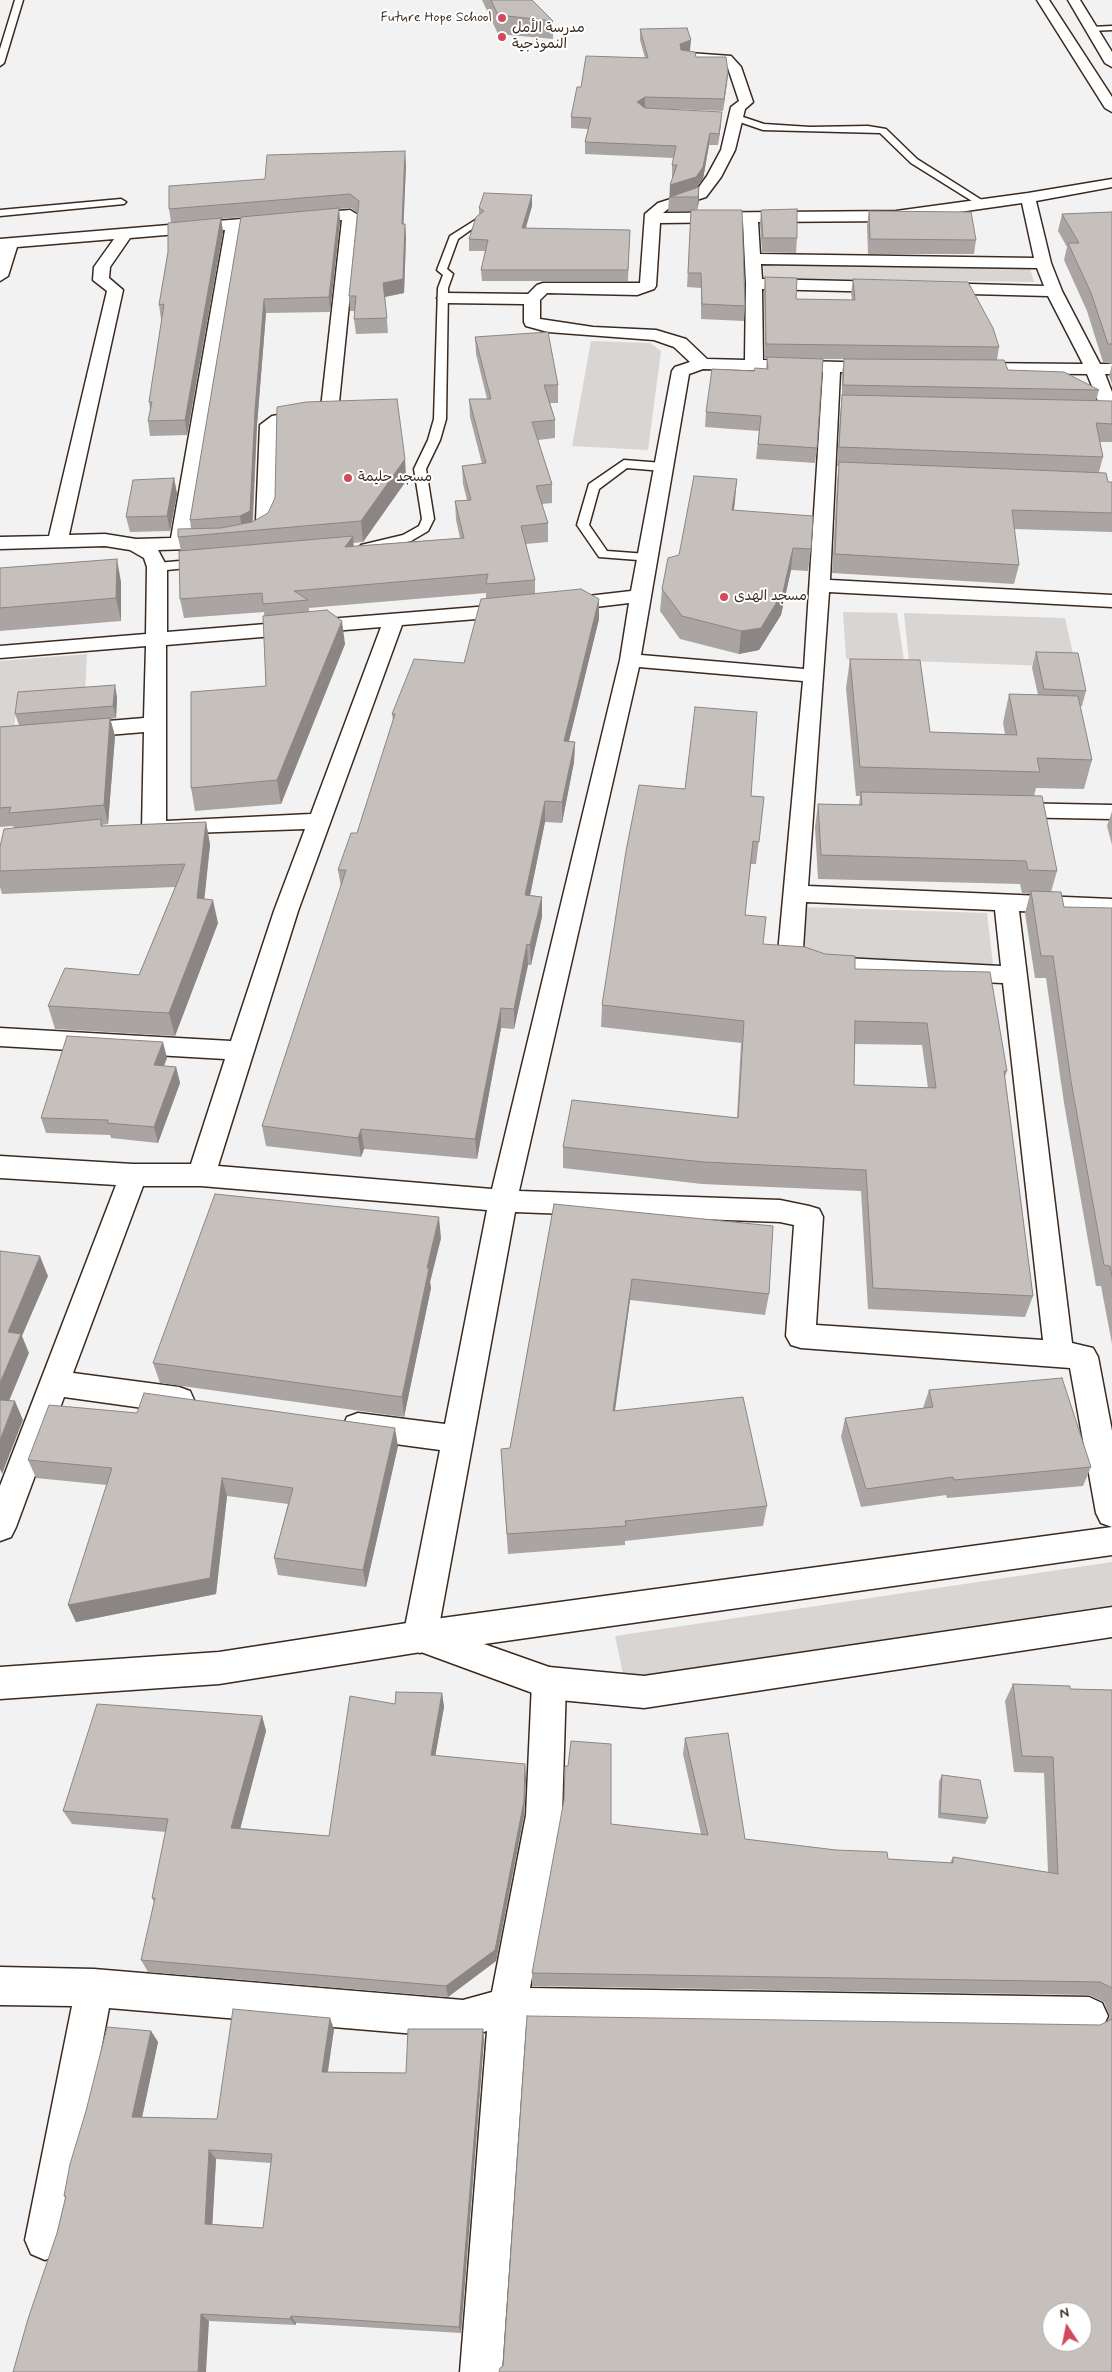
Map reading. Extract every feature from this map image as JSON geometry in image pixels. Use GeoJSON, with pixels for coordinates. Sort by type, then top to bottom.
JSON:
{"type":"FeatureCollection","features":[{"type":"Feature","properties":{"kind":"street"},"geometry":{"type":"LineString","coordinates":[[1043,0],[1112,108]]}},
{"type":"Feature","properties":{"kind":"street"},"geometry":{"type":"LineString","coordinates":[[1074,0],[1090,29],[1111,59]]}},
{"type":"Feature","properties":{"kind":"street"},"geometry":{"type":"LineString","coordinates":[[445,298],[532,298],[543,288],[637,290],[648,286],[653,214],[663,206],[701,194],[714,177],[728,150],[737,118],[738,107],[746,102],[734,67],[726,59],[687,57]]}},
{"type":"Feature","properties":{"kind":"street"},"geometry":{"type":"LineString","coordinates":[[718,117],[737,118]]}},
{"type":"Feature","properties":{"kind":"street"},"geometry":{"type":"LineString","coordinates":[[653,218],[896,216],[1028,198],[1112,183]]}},
{"type":"Feature","properties":{"kind":"street"},"geometry":{"type":"LineString","coordinates":[[1028,198],[1043,263],[1054,291],[1094,369],[1112,413],[1093,413]]}},
{"type":"Feature","properties":{"kind":"street"},"geometry":{"type":"LineString","coordinates":[[0,276],[5,243],[350,215],[329,412],[278,420],[269,425],[266,520],[262,530],[248,538],[224,542],[136,545],[105,540],[58,540],[0,543]]}},
{"type":"Feature","properties":{"kind":"street"},"geometry":{"type":"LineString","coordinates":[[750,218],[754,284],[754,365]]}},
{"type":"Feature","properties":{"kind":"street"},"geometry":{"type":"LineString","coordinates":[[833,218],[838,260]]}},
{"type":"Feature","properties":{"kind":"street"},"geometry":{"type":"LineString","coordinates":[[180,542],[234,223]]}},
{"type":"Feature","properties":{"kind":"street"},"geometry":{"type":"LineString","coordinates":[[58,540],[115,290],[101,280],[102,267],[126,232]]}},
{"type":"Feature","properties":{"kind":"street"},"geometry":{"type":"LineString","coordinates":[[752,259],[1043,263]]}},
{"type":"Feature","properties":{"kind":"street"},"geometry":{"type":"LineString","coordinates":[[754,284],[1054,291]]}},
{"type":"Feature","properties":{"kind":"street"},"geometry":{"type":"LineString","coordinates":[[532,298],[532,322],[548,327],[594,332],[656,335],[680,343],[702,364]]}},
{"type":"Feature","properties":{"kind":"street"},"geometry":{"type":"LineString","coordinates":[[420,1637],[456,1439],[503,1201],[630,660],[681,370],[702,364],[900,368]]}},
{"type":"Feature","properties":{"kind":"street"},"geometry":{"type":"LineString","coordinates":[[832,367],[841,408],[836,474],[820,586],[814,676],[814,805],[797,894],[790,954],[821,966],[1014,975]]}},
{"type":"Feature","properties":{"kind":"street"},"geometry":{"type":"LineString","coordinates":[[948,368],[1112,369]]}},
{"type":"Feature","properties":{"kind":"street"},"geometry":{"type":"LineString","coordinates":[[136,545],[152,554],[158,567],[155,724],[144,830],[319,821]]}},
{"type":"Feature","properties":{"kind":"street"},"geometry":{"type":"LineString","coordinates":[[820,586],[1112,602]]}},
{"type":"Feature","properties":{"kind":"street"},"geometry":{"type":"LineString","coordinates":[[0,652],[534,608],[640,596]]}},
{"type":"Feature","properties":{"kind":"street"},"geometry":{"type":"LineString","coordinates":[[201,1175],[319,821],[394,620]]}},
{"type":"Feature","properties":{"kind":"street"},"geometry":{"type":"LineString","coordinates":[[630,660],[814,676]]}},
{"type":"Feature","properties":{"kind":"street"},"geometry":{"type":"LineString","coordinates":[[0,737],[155,724]]}},
{"type":"Feature","properties":{"kind":"street"},"geometry":{"type":"LineString","coordinates":[[983,809],[1112,812]]}},
{"type":"Feature","properties":{"kind":"street"},"geometry":{"type":"LineString","coordinates":[[797,894],[1112,907]]}},
{"type":"Feature","properties":{"kind":"street"},"geometry":{"type":"LineString","coordinates":[[1006,904],[1059,1354]]}},
{"type":"Feature","properties":{"kind":"street"},"geometry":{"type":"LineString","coordinates":[[0,1037],[241,1051]]}},
{"type":"Feature","properties":{"kind":"street"},"geometry":{"type":"LineString","coordinates":[[0,1167],[133,1175],[201,1175],[503,1201],[780,1211],[809,1217],[802,1336],[1082,1357],[1112,1513]]}},
{"type":"Feature","properties":{"kind":"street"},"geometry":{"type":"LineString","coordinates":[[0,1527],[133,1175]]}},
{"type":"Feature","properties":{"kind":"street"},"geometry":{"type":"LineString","coordinates":[[54,1383],[201,1404]]}},
{"type":"Feature","properties":{"kind":"street"},"geometry":{"type":"LineString","coordinates":[[329,1421],[456,1439]]}},
{"type":"Feature","properties":{"kind":"street"},"geometry":{"type":"LineString","coordinates":[[0,1683],[219,1668],[420,1637],[1112,1541]]}},
{"type":"Feature","properties":{"kind":"street"},"geometry":{"type":"LineString","coordinates":[[420,1637],[549,1683],[644,1692],[1112,1622]]}},
{"type":"Feature","properties":{"kind":"street"},"geometry":{"type":"LineString","coordinates":[[481,2372],[508,2007],[544,1815],[549,1683]]}},
{"type":"Feature","properties":{"kind":"street"},"geometry":{"type":"LineString","coordinates":[[0,1986],[94,1988],[462,2019],[508,2007],[1089,2016]]}},
{"type":"Feature","properties":{"kind":"street"},"geometry":{"type":"LineString","coordinates":[[45,2240],[94,1988]]}},
{"type":"Feature","properties":{"kind":"lane"},"geometry":{"type":"LineString","coordinates":[[0,63],[19,0]]}},
{"type":"Feature","properties":{"kind":"lane"},"geometry":{"type":"LineString","coordinates":[[1090,29],[1112,28]]}},
{"type":"Feature","properties":{"kind":"lane"},"geometry":{"type":"LineString","coordinates":[[737,118],[751,124],[770,127],[810,130],[868,129],[883,132],[914,161],[983,204]]}},
{"type":"Feature","properties":{"kind":"lane"},"geometry":{"type":"LineString","coordinates":[[0,213],[121,202]]}},
{"type":"Feature","properties":{"kind":"lane"},"geometry":{"type":"LineString","coordinates":[[357,549],[377,547],[407,538],[424,528],[428,519],[420,469],[434,440],[440,419],[445,298],[443,288],[448,274],[442,270],[454,238],[477,222]]}},
{"type":"Feature","properties":{"kind":"lane"},"geometry":{"type":"LineString","coordinates":[[647,558],[603,554],[583,525],[593,487],[624,464],[663,467]]}},
{"type":"Feature","properties":{"kind":"lane"},"geometry":{"type":"LineString","coordinates":[[158,567],[214,562]]}},
{"type":"Feature","properties":{"kind":"shaded area"},"geometry":{"type":"Polygon","coordinates":[[[763,260],[1029,265],[1034,282],[764,278],[763,260]]]}},
{"type":"Feature","properties":{"kind":"shaded area"},"geometry":{"type":"Polygon","coordinates":[[[591,341],[650,343],[661,351],[648,450],[572,446],[591,341]]]}},
{"type":"Feature","properties":{"kind":"shaded area"},"geometry":{"type":"Polygon","coordinates":[[[843,612],[897,613],[904,661],[846,659],[843,612]]]}},
{"type":"Feature","properties":{"kind":"shaded area"},"geometry":{"type":"Polygon","coordinates":[[[904,613],[1065,618],[1076,667],[909,661],[904,613]]]}},
{"type":"Feature","properties":{"kind":"shaded area"},"geometry":{"type":"Polygon","coordinates":[[[87,654],[85,695],[17,701],[14,730],[0,731],[0,661],[87,654]]]}},
{"type":"Feature","properties":{"kind":"shaded area"},"geometry":{"type":"Polygon","coordinates":[[[804,907],[987,913],[993,965],[812,956],[801,943],[804,907]]]}},
{"type":"Feature","properties":{"kind":"shaded area"},"geometry":{"type":"Polygon","coordinates":[[[1112,1562],[1112,1605],[624,1678],[615,1636],[1112,1562]]]}},
{"type":"Feature","properties":{"kind":"building"},"geometry":{"type":"Polygon","coordinates":[[[491,0],[532,0],[553,21],[498,15],[491,0]]]}},
{"type":"Feature","properties":{"kind":"building"},"geometry":{"type":"Polygon","coordinates":[[[687,28],[691,40],[680,44],[681,50],[695,52],[696,57],[726,57],[728,72],[724,99],[645,97],[637,102],[645,108],[722,112],[719,134],[710,133],[703,167],[696,177],[670,185],[677,165],[672,165],[676,146],[585,142],[591,118],[571,117],[577,87],[581,87],[586,56],[648,58],[640,29],[687,28]]]}},
{"type":"Feature","properties":{"kind":"building"},"geometry":{"type":"Polygon","coordinates":[[[405,151],[402,224],[405,224],[403,279],[383,283],[387,318],[354,319],[356,296],[349,296],[359,201],[350,194],[169,209],[169,186],[265,179],[267,155],[405,151]]]}},
{"type":"Feature","properties":{"kind":"building"},"geometry":{"type":"Polygon","coordinates":[[[699,187],[698,197],[670,197],[699,187]]]}},
{"type":"Feature","properties":{"kind":"building"},"geometry":{"type":"Polygon","coordinates":[[[484,193],[532,195],[522,228],[630,230],[628,270],[481,270],[488,240],[469,239],[476,217],[484,211],[479,208],[484,193]]]}},
{"type":"Feature","properties":{"kind":"building"},"geometry":{"type":"Polygon","coordinates":[[[339,208],[329,297],[264,299],[255,410],[250,511],[240,516],[190,520],[241,217],[339,208]]]}},
{"type":"Feature","properties":{"kind":"building"},"geometry":{"type":"Polygon","coordinates":[[[797,209],[797,238],[763,238],[761,210],[797,209]]]}},
{"type":"Feature","properties":{"kind":"building"},"geometry":{"type":"Polygon","coordinates":[[[691,210],[742,210],[745,306],[702,304],[701,273],[688,273],[691,210]]]}},
{"type":"Feature","properties":{"kind":"building"},"geometry":{"type":"Polygon","coordinates":[[[869,211],[971,212],[976,240],[870,239],[869,211]]]}},
{"type":"Feature","properties":{"kind":"building"},"geometry":{"type":"Polygon","coordinates":[[[1112,212],[1112,344],[1108,344],[1091,293],[1068,243],[1079,243],[1062,214],[1112,212]]]}},
{"type":"Feature","properties":{"kind":"building"},"geometry":{"type":"Polygon","coordinates":[[[221,218],[185,420],[148,421],[152,402],[149,402],[164,304],[159,305],[168,252],[168,223],[221,218]]]}},
{"type":"Feature","properties":{"kind":"building"},"geometry":{"type":"Polygon","coordinates":[[[765,277],[797,278],[796,299],[855,300],[853,279],[968,282],[993,328],[999,347],[766,344],[765,277]]]}},
{"type":"Feature","properties":{"kind":"building"},"geometry":{"type":"Polygon","coordinates":[[[548,332],[558,385],[544,385],[555,420],[532,422],[552,484],[536,486],[548,523],[521,526],[535,580],[486,584],[488,574],[294,591],[308,600],[263,604],[262,593],[180,599],[179,551],[353,536],[345,547],[464,538],[455,501],[471,500],[462,466],[486,463],[469,399],[491,399],[475,337],[548,332]]]}},
{"type":"Feature","properties":{"kind":"building"},"geometry":{"type":"Polygon","coordinates":[[[767,357],[823,359],[817,448],[758,444],[761,416],[706,412],[712,369],[754,371],[755,368],[768,369],[767,357]]]}},
{"type":"Feature","properties":{"kind":"building"},"geometry":{"type":"Polygon","coordinates":[[[844,359],[1004,360],[1008,370],[1064,372],[1099,390],[843,385],[844,359]]]}},
{"type":"Feature","properties":{"kind":"building"},"geometry":{"type":"Polygon","coordinates":[[[842,395],[1112,401],[1112,424],[1096,423],[1103,457],[839,447],[842,395]]]}},
{"type":"Feature","properties":{"kind":"building"},"geometry":{"type":"Polygon","coordinates":[[[397,399],[405,459],[361,521],[178,537],[178,529],[221,528],[252,522],[268,513],[275,498],[277,407],[306,402],[397,399]]]}},
{"type":"Feature","properties":{"kind":"building"},"geometry":{"type":"Polygon","coordinates":[[[839,462],[1106,473],[1108,482],[1112,482],[1112,513],[1012,510],[1019,565],[835,554],[839,462]]]}},
{"type":"Feature","properties":{"kind":"building"},"geometry":{"type":"Polygon","coordinates":[[[694,476],[737,479],[732,510],[813,516],[811,549],[793,548],[783,592],[761,628],[741,631],[682,616],[662,589],[668,558],[679,555],[694,476]]]}},
{"type":"Feature","properties":{"kind":"building"},"geometry":{"type":"Polygon","coordinates":[[[174,478],[167,516],[126,517],[133,480],[174,478]]]}},
{"type":"Feature","properties":{"kind":"building"},"geometry":{"type":"Polygon","coordinates":[[[117,559],[116,598],[0,608],[0,568],[117,559]]]}},
{"type":"Feature","properties":{"kind":"building"},"geometry":{"type":"Polygon","coordinates":[[[581,589],[599,599],[564,741],[575,742],[562,802],[545,801],[525,895],[542,897],[530,945],[527,944],[514,1009],[501,1008],[475,1139],[361,1129],[358,1138],[262,1126],[346,870],[338,870],[351,833],[357,833],[395,714],[392,714],[414,659],[464,663],[481,599],[581,589]]]}},
{"type":"Feature","properties":{"kind":"building"},"geometry":{"type":"Polygon","coordinates":[[[327,610],[342,621],[277,780],[191,788],[191,692],[266,686],[263,616],[327,610]]]}},
{"type":"Feature","properties":{"kind":"building"},"geometry":{"type":"Polygon","coordinates":[[[1036,652],[1078,653],[1086,691],[1044,689],[1036,652]]]}},
{"type":"Feature","properties":{"kind":"building"},"geometry":{"type":"Polygon","coordinates":[[[850,659],[920,660],[930,732],[1017,735],[1009,694],[1078,696],[1092,760],[1037,758],[1040,772],[860,767],[850,659]]]}},
{"type":"Feature","properties":{"kind":"building"},"geometry":{"type":"Polygon","coordinates":[[[115,685],[113,706],[15,714],[18,692],[115,685]]]}},
{"type":"Feature","properties":{"kind":"building"},"geometry":{"type":"Polygon","coordinates":[[[695,707],[757,712],[751,796],[764,797],[759,842],[753,841],[745,915],[766,917],[763,944],[805,947],[825,954],[855,956],[855,969],[990,972],[1007,1071],[1004,1071],[1033,1296],[873,1288],[866,1170],[704,1162],[563,1147],[572,1100],[738,1118],[744,1021],[602,1005],[626,851],[639,785],[685,789],[695,707]],[[855,1021],[854,1085],[936,1088],[927,1023],[855,1021]]]}},
{"type":"Feature","properties":{"kind":"building"},"geometry":{"type":"Polygon","coordinates":[[[110,718],[104,805],[9,813],[11,807],[0,808],[0,727],[110,718]]]}},
{"type":"Feature","properties":{"kind":"building"},"geometry":{"type":"Polygon","coordinates":[[[861,792],[1042,796],[1057,871],[1028,870],[1026,861],[821,855],[818,804],[862,805],[861,792]]]}},
{"type":"Feature","properties":{"kind":"building"},"geometry":{"type":"Polygon","coordinates":[[[101,819],[101,826],[206,822],[197,898],[213,900],[169,1013],[48,1006],[65,968],[139,975],[185,864],[0,871],[0,847],[4,829],[101,819]]]}},
{"type":"Feature","properties":{"kind":"building"},"geometry":{"type":"Polygon","coordinates":[[[1031,891],[1061,892],[1064,907],[1112,908],[1112,1277],[1110,1266],[1104,1265],[1071,1081],[1053,956],[1041,956],[1031,891]]]}},
{"type":"Feature","properties":{"kind":"building"},"geometry":{"type":"Polygon","coordinates":[[[67,1036],[163,1042],[154,1065],[176,1067],[154,1127],[107,1123],[108,1120],[41,1118],[67,1036]]]}},
{"type":"Feature","properties":{"kind":"building"},"geometry":{"type":"Polygon","coordinates":[[[215,1194],[439,1217],[402,1397],[153,1363],[215,1194]]]}},
{"type":"Feature","properties":{"kind":"building"},"geometry":{"type":"Polygon","coordinates":[[[554,1204],[773,1226],[769,1294],[632,1279],[613,1411],[743,1397],[767,1506],[625,1521],[626,1526],[507,1534],[501,1449],[510,1448],[554,1204]]]}},
{"type":"Feature","properties":{"kind":"building"},"geometry":{"type":"Polygon","coordinates":[[[0,1251],[40,1256],[8,1332],[21,1334],[0,1383],[0,1251]]]}},
{"type":"Feature","properties":{"kind":"building"},"geometry":{"type":"Polygon","coordinates":[[[1062,1378],[1091,1467],[954,1480],[953,1477],[866,1489],[845,1418],[933,1407],[929,1390],[1062,1378]]]}},
{"type":"Feature","properties":{"kind":"building"},"geometry":{"type":"Polygon","coordinates":[[[144,1393],[395,1428],[363,1570],[274,1558],[293,1488],[222,1478],[210,1578],[68,1605],[112,1468],[28,1460],[49,1405],[137,1413],[144,1393]]]}},
{"type":"Feature","properties":{"kind":"building"},"geometry":{"type":"Polygon","coordinates":[[[0,1400],[15,1401],[0,1440],[0,1400]]]}},
{"type":"Feature","properties":{"kind":"building"},"geometry":{"type":"Polygon","coordinates":[[[1013,1684],[1070,1686],[1070,1689],[1112,1690],[1112,1988],[1100,1982],[532,1973],[564,1800],[565,1766],[568,1766],[571,1741],[611,1744],[611,1824],[708,1835],[685,1738],[728,1733],[745,1839],[836,1850],[887,1852],[888,1859],[953,1863],[953,1857],[1058,1874],[1053,1757],[1022,1756],[1013,1684]]]}},
{"type":"Feature","properties":{"kind":"building"},"geometry":{"type":"Polygon","coordinates":[[[396,1692],[442,1693],[431,1755],[525,1764],[524,1801],[495,1950],[446,1986],[141,1960],[155,1898],[152,1898],[168,1819],[63,1811],[97,1704],[262,1716],[231,1828],[329,1836],[350,1696],[395,1704],[396,1692]]]}},
{"type":"Feature","properties":{"kind":"building"},"geometry":{"type":"Polygon","coordinates":[[[942,1775],[980,1780],[988,1818],[940,1813],[942,1775]]]}},
{"type":"Feature","properties":{"kind":"building"},"geometry":{"type":"Polygon","coordinates":[[[233,2009],[330,2018],[322,2072],[406,2073],[408,2029],[483,2029],[459,2327],[291,2316],[290,2319],[201,2314],[198,2372],[13,2372],[28,2319],[57,2233],[66,2196],[64,2196],[70,2164],[86,2111],[107,2027],[151,2031],[132,2117],[217,2119],[233,2009]],[[209,2150],[205,2224],[263,2228],[272,2154],[209,2150]]]}},
{"type":"Feature","properties":{"kind":"building"},"geometry":{"type":"Polygon","coordinates":[[[527,2016],[1100,2025],[1112,2019],[1112,2372],[499,2372],[503,2366],[527,2016]]]}},
{"type":"Feature","properties":{"kind":"place","name":"Future Hope School"},"geometry":{"type":"Point","coordinates":[502,18]}},
{"type":"Feature","properties":{"kind":"place","name":"مدرسة الأمل النموذجية"},"geometry":{"type":"Point","coordinates":[502,37]}},
{"type":"Feature","properties":{"kind":"place","name":"مسجد حليمة"},"geometry":{"type":"Point","coordinates":[348,478]}},
{"type":"Feature","properties":{"kind":"place","name":"مسجد الهدى"},"geometry":{"type":"Point","coordinates":[724,597]}}]}
